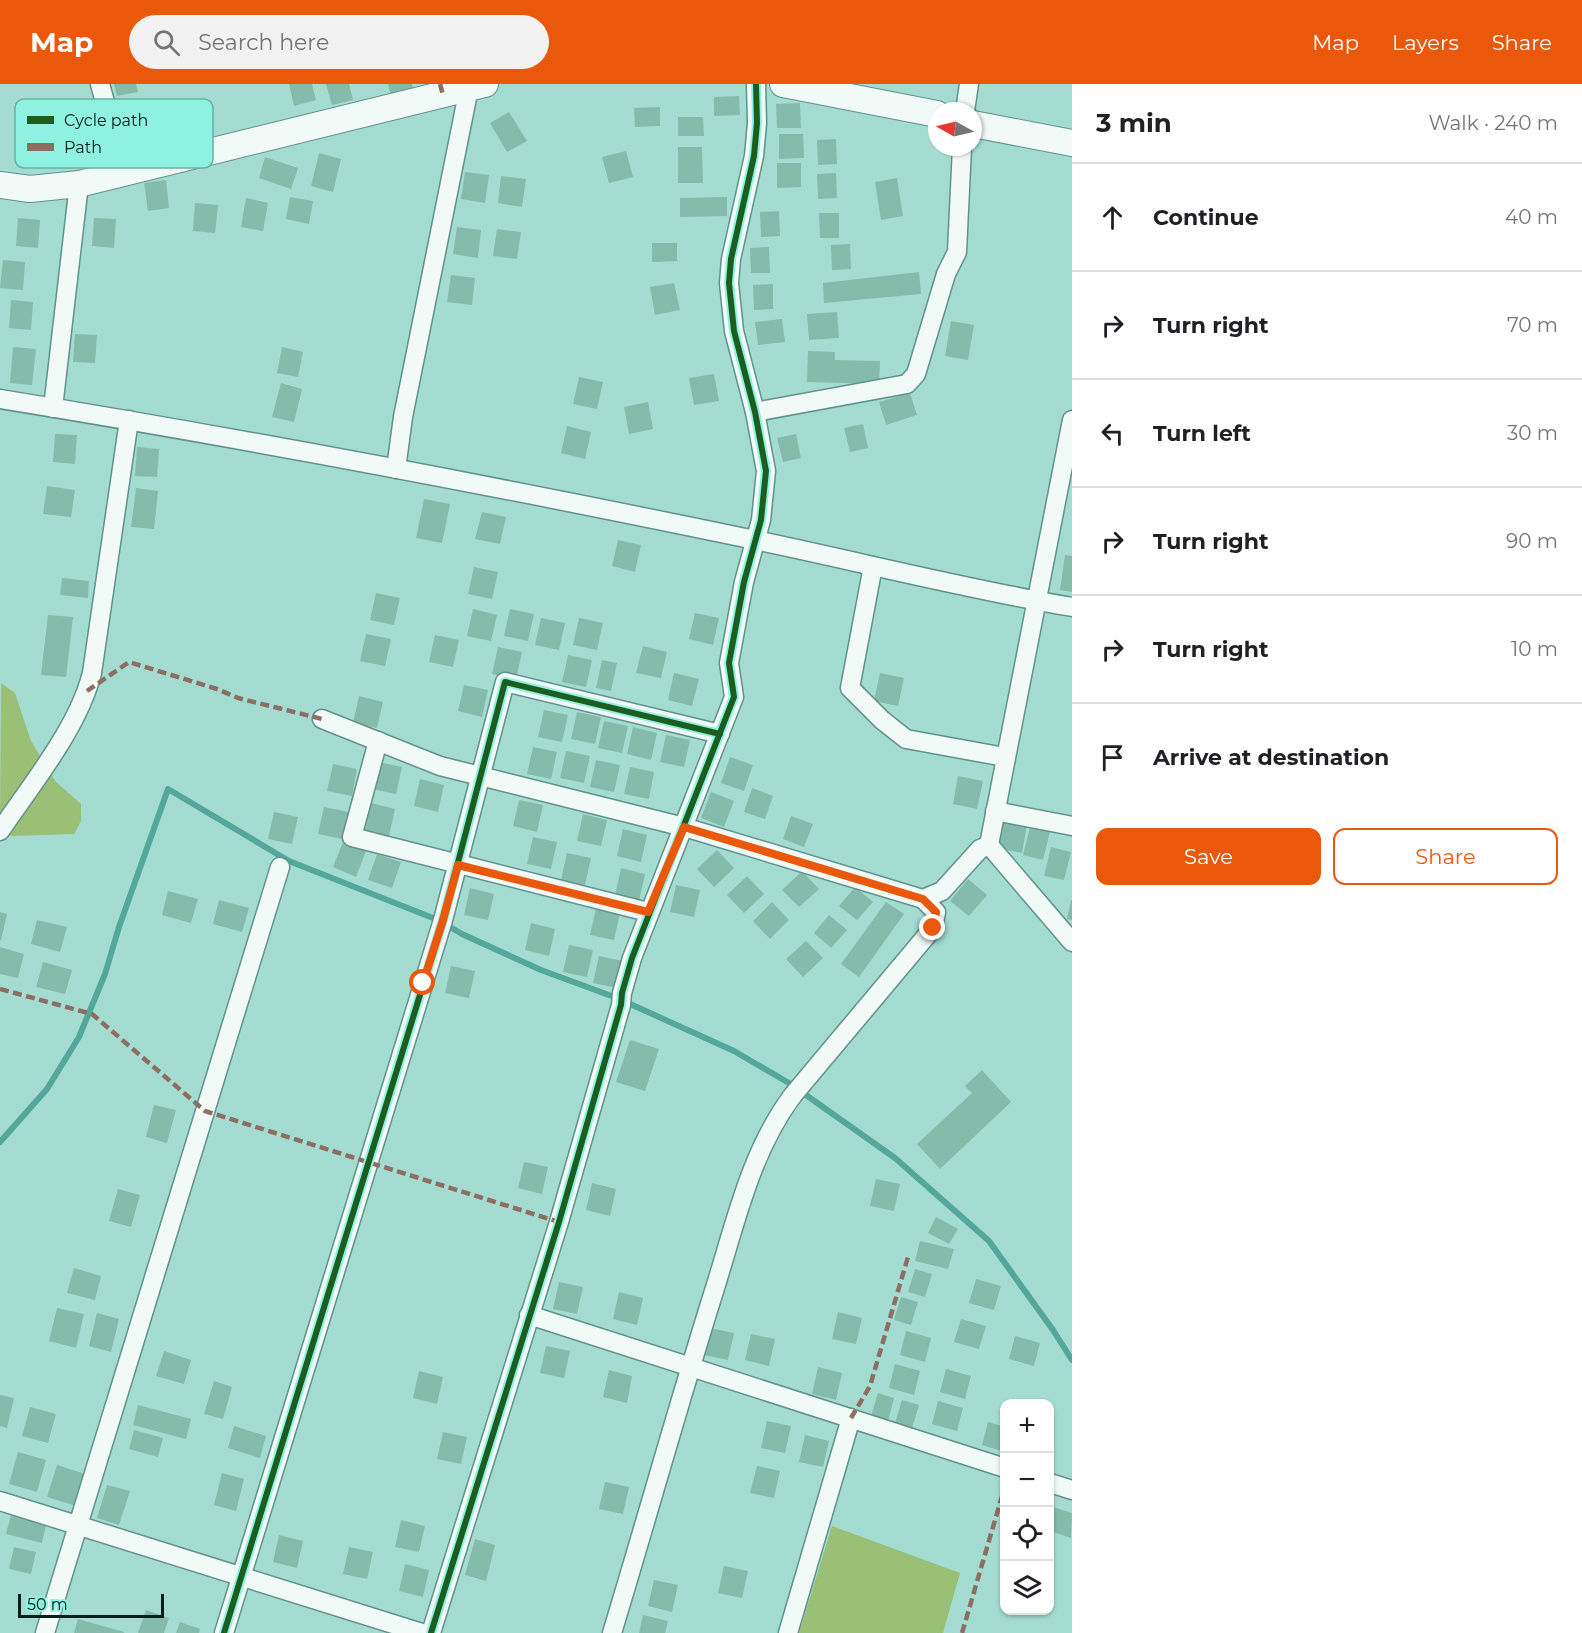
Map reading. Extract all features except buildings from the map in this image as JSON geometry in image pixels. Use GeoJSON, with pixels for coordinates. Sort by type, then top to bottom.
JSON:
{"type":"FeatureCollection","features":[{"type":"Feature","properties":{"kind":"street"},"geometry":{"type":"LineString","coordinates":[[100,84],[104,99]]}},
{"type":"Feature","properties":{"kind":"street"},"geometry":{"type":"LineString","coordinates":[[430,1633],[559,1222],[632,958],[648,912],[684,827],[734,697],[729,663],[744,582],[761,520],[766,471],[755,412],[734,332],[729,283],[731,259],[754,156],[757,123],[756,84]]}},
{"type":"Feature","properties":{"kind":"street"},"geometry":{"type":"LineString","coordinates":[[783,84],[928,112]]}},
{"type":"Feature","properties":{"kind":"street"},"geometry":{"type":"LineString","coordinates":[[966,102],[969,84]]}},
{"type":"Feature","properties":{"kind":"street"},"geometry":{"type":"LineString","coordinates":[[213,150],[477,86],[403,417],[396,469]]}},
{"type":"Feature","properties":{"kind":"street"},"geometry":{"type":"LineString","coordinates":[[982,126],[1072,143]]}},
{"type":"Feature","properties":{"kind":"street"},"geometry":{"type":"LineString","coordinates":[[755,412],[907,384],[916,374],[946,274],[957,252],[962,156]]}},
{"type":"Feature","properties":{"kind":"street"},"geometry":{"type":"LineString","coordinates":[[2,187],[30,189],[79,184],[140,168]]}},
{"type":"Feature","properties":{"kind":"street"},"geometry":{"type":"LineString","coordinates":[[53,408],[79,184]]}},
{"type":"Feature","properties":{"kind":"street"},"geometry":{"type":"LineString","coordinates":[[0,399],[396,469],[754,540],[1072,607]]}},
{"type":"Feature","properties":{"kind":"street"},"geometry":{"type":"LineString","coordinates":[[0,831],[49,758],[83,703],[87,691],[92,673],[129,420]]}},
{"type":"Feature","properties":{"kind":"street"},"geometry":{"type":"LineString","coordinates":[[989,845],[1072,420]]}},
{"type":"Feature","properties":{"kind":"street"},"geometry":{"type":"LineString","coordinates":[[873,566],[850,688],[882,720],[906,739],[1005,756]]}},
{"type":"Feature","properties":{"kind":"street"},"geometry":{"type":"LineString","coordinates":[[224,1633],[442,923],[505,682],[720,734]]}},
{"type":"Feature","properties":{"kind":"street"},"geometry":{"type":"LineString","coordinates":[[322,719],[440,766],[684,827],[923,899],[936,912],[933,928],[778,1115],[755,1160],[689,1368],[612,1633]]}},
{"type":"Feature","properties":{"kind":"street"},"geometry":{"type":"LineString","coordinates":[[378,741],[352,837],[648,912]]}},
{"type":"Feature","properties":{"kind":"street"},"geometry":{"type":"LineString","coordinates":[[995,811],[1072,826]]}},
{"type":"Feature","properties":{"kind":"street"},"geometry":{"type":"LineString","coordinates":[[923,899],[942,891],[980,849],[989,845]]}},
{"type":"Feature","properties":{"kind":"street"},"geometry":{"type":"LineString","coordinates":[[989,845],[1072,942]]}},
{"type":"Feature","properties":{"kind":"street"},"geometry":{"type":"LineString","coordinates":[[45,1633],[280,867]]}},
{"type":"Feature","properties":{"kind":"street"},"geometry":{"type":"LineString","coordinates":[[529,1315],[1000,1466]]}},
{"type":"Feature","properties":{"kind":"street"},"geometry":{"type":"LineString","coordinates":[[788,1633],[851,1418]]}},
{"type":"Feature","properties":{"kind":"street"},"geometry":{"type":"LineString","coordinates":[[1054,1484],[1072,1490]]}},
{"type":"Feature","properties":{"kind":"street"},"geometry":{"type":"LineString","coordinates":[[0,1501],[422,1633]]}},
{"type":"Feature","properties":{"kind":"green space"},"geometry":{"type":"Polygon","coordinates":[[[1,683],[15,693],[31,741],[56,782],[81,804],[81,821],[74,834],[12,836],[0,829],[1,683]]]}},
{"type":"Feature","properties":{"kind":"green space"},"geometry":{"type":"Polygon","coordinates":[[[832,1526],[960,1573],[943,1633],[799,1633],[832,1526]]]}},
{"type":"Feature","properties":{"kind":"waterway"},"geometry":{"type":"LineString","coordinates":[[0,1142],[47,1089],[79,1037],[105,974],[119,927],[168,789],[289,861],[438,920],[462,934],[541,970],[617,998],[734,1051],[789,1083],[895,1158],[989,1241],[1072,1360]]}},
{"type":"Feature","properties":{"kind":"marked path"},"geometry":{"type":"LineString","coordinates":[[440,84],[443,95]]}},
{"type":"Feature","properties":{"kind":"marked path"},"geometry":{"type":"LineString","coordinates":[[87,691],[129,662],[217,689],[238,698],[322,719]]}},
{"type":"Feature","properties":{"kind":"marked path"},"geometry":{"type":"LineString","coordinates":[[0,989],[92,1014],[205,1111],[559,1222]]}},
{"type":"Feature","properties":{"kind":"marked path"},"geometry":{"type":"LineString","coordinates":[[851,1418],[870,1386],[908,1257]]}},
{"type":"Feature","properties":{"kind":"marked path"},"geometry":{"type":"LineString","coordinates":[[962,1633],[1000,1503]]}},
{"type":"Feature","properties":{"kind":"cycle path"},"geometry":{"type":"LineString","coordinates":[[431,1633],[559,1222],[621,1005],[632,958],[734,697],[729,663],[744,582],[761,520],[766,471],[755,412],[734,331],[729,283],[731,259],[754,156],[757,123],[756,84]]}},
{"type":"Feature","properties":{"kind":"cycle path"},"geometry":{"type":"LineString","coordinates":[[224,1633],[443,920],[505,682],[720,734]]}},
{"type":"Feature","properties":{"kind":"route"},"geometry":{"type":"LineString","coordinates":[[423,983],[458,865],[648,912],[684,827],[923,899],[936,912],[933,928]]}}]}
